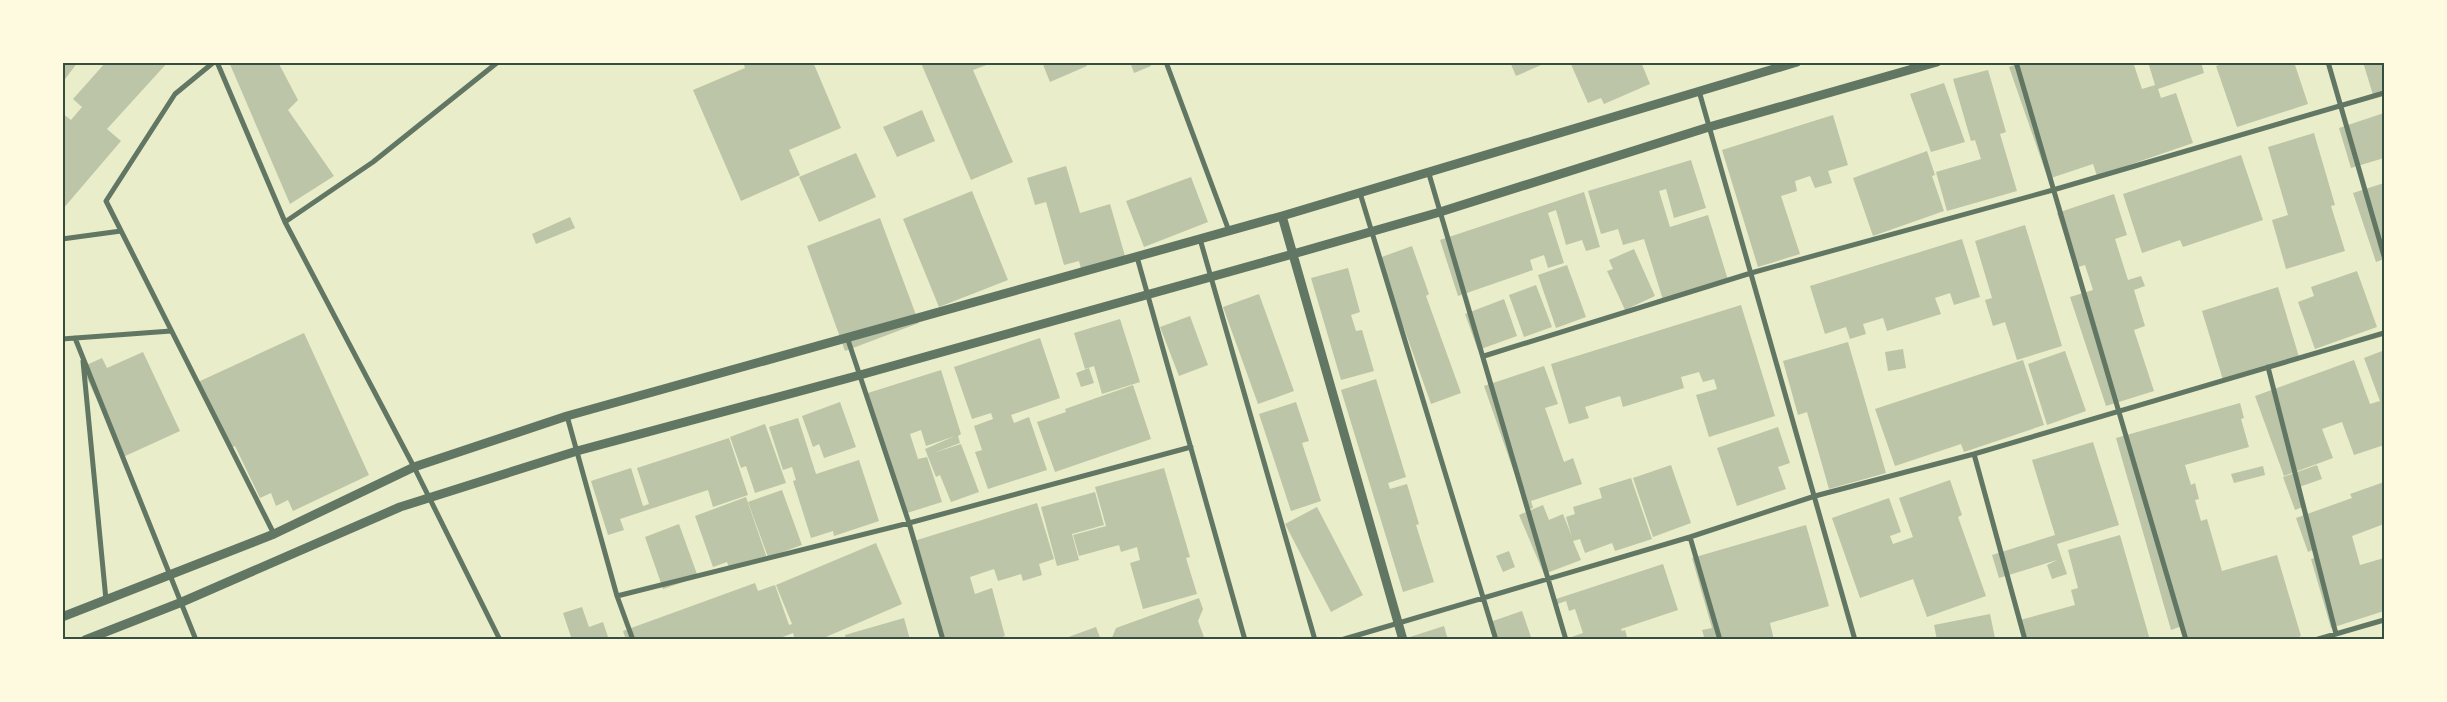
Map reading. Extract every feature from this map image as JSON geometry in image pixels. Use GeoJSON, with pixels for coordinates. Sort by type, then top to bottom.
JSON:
{"type":"FeatureCollection","features":[{"type":"Feature","properties":{"kind":"street"},"geometry":{"type":"LineString","coordinates":[[274,534],[106,201],[176,94],[216,62],[285,222],[414,466],[500,640]]}},
{"type":"Feature","properties":{"kind":"street"},"geometry":{"type":"LineString","coordinates":[[285,222],[373,162],[498,62]]}},
{"type":"Feature","properties":{"kind":"street"},"geometry":{"type":"LineString","coordinates":[[1166,62],[1230,231]]}},
{"type":"Feature","properties":{"kind":"street"},"geometry":{"type":"LineString","coordinates":[[62,616],[274,534],[414,466],[568,416],[1429,174],[1798,62]]}},
{"type":"Feature","properties":{"kind":"street"},"geometry":{"type":"LineString","coordinates":[[86,640],[182,602],[400,507],[576,451],[860,375],[1440,212],[1709,127],[1937,62]]}},
{"type":"Feature","properties":{"kind":"street"},"geometry":{"type":"LineString","coordinates":[[2016,62],[2186,640]]}},
{"type":"Feature","properties":{"kind":"street"},"geometry":{"type":"LineString","coordinates":[[2328,62],[2384,256]]}},
{"type":"Feature","properties":{"kind":"street"},"geometry":{"type":"LineString","coordinates":[[1699,91],[1855,640]]}},
{"type":"Feature","properties":{"kind":"street"},"geometry":{"type":"LineString","coordinates":[[1484,356],[1751,274],[2053,190],[2384,94]]}},
{"type":"Feature","properties":{"kind":"street"},"geometry":{"type":"LineString","coordinates":[[1429,174],[1566,640]]}},
{"type":"Feature","properties":{"kind":"street"},"geometry":{"type":"LineString","coordinates":[[1360,193],[1496,640]]}},
{"type":"Feature","properties":{"kind":"street"},"geometry":{"type":"LineString","coordinates":[[1282,216],[1404,640]]}},
{"type":"Feature","properties":{"kind":"street"},"geometry":{"type":"LineString","coordinates":[[62,239],[121,231]]}},
{"type":"Feature","properties":{"kind":"street"},"geometry":{"type":"LineString","coordinates":[[1200,239],[1315,640]]}},
{"type":"Feature","properties":{"kind":"street"},"geometry":{"type":"LineString","coordinates":[[1137,257],[1245,640]]}},
{"type":"Feature","properties":{"kind":"street"},"geometry":{"type":"LineString","coordinates":[[62,339],[171,331]]}},
{"type":"Feature","properties":{"kind":"street"},"geometry":{"type":"LineString","coordinates":[[1341,640],[1690,537],[1815,496],[1974,454],[2384,332]]}},
{"type":"Feature","properties":{"kind":"street"},"geometry":{"type":"LineString","coordinates":[[847,337],[909,523],[943,640]]}},
{"type":"Feature","properties":{"kind":"street"},"geometry":{"type":"LineString","coordinates":[[75,338],[196,640]]}},
{"type":"Feature","properties":{"kind":"street"},"geometry":{"type":"LineString","coordinates":[[82,354],[106,600]]}},
{"type":"Feature","properties":{"kind":"street"},"geometry":{"type":"LineString","coordinates":[[2268,367],[2336,634]]}},
{"type":"Feature","properties":{"kind":"street"},"geometry":{"type":"LineString","coordinates":[[568,416],[617,596],[633,640]]}},
{"type":"Feature","properties":{"kind":"street"},"geometry":{"type":"LineString","coordinates":[[617,596],[909,523],[1191,447]]}},
{"type":"Feature","properties":{"kind":"street"},"geometry":{"type":"LineString","coordinates":[[1974,454],[2025,640]]}},
{"type":"Feature","properties":{"kind":"street"},"geometry":{"type":"LineString","coordinates":[[1690,537],[1720,640]]}},
{"type":"Feature","properties":{"kind":"street"},"geometry":{"type":"LineString","coordinates":[[2315,640],[2384,620]]}},
{"type":"Feature","properties":{"kind":"building"},"geometry":{"type":"Polygon","coordinates":[[[62,62],[78,62],[62,83],[62,62]]]}},
{"type":"Feature","properties":{"kind":"building"},"geometry":{"type":"Polygon","coordinates":[[[106,62],[168,62],[107,129],[121,141],[62,210],[62,113],[71,120],[82,107],[73,99],[106,62]]]}},
{"type":"Feature","properties":{"kind":"building"},"geometry":{"type":"Polygon","coordinates":[[[229,62],[278,62],[298,100],[288,110],[334,176],[290,204],[229,62]]]}},
{"type":"Feature","properties":{"kind":"building"},"geometry":{"type":"Polygon","coordinates":[[[743,62],[813,62],[841,128],[789,150],[800,175],[741,201],[693,90],[745,68],[743,62]]]}},
{"type":"Feature","properties":{"kind":"building"},"geometry":{"type":"Polygon","coordinates":[[[1042,62],[1085,62],[1087,66],[1050,82],[1042,62]]]}},
{"type":"Feature","properties":{"kind":"building"},"geometry":{"type":"Polygon","coordinates":[[[1130,62],[1150,62],[1151,66],[1134,73],[1130,62]]]}},
{"type":"Feature","properties":{"kind":"building"},"geometry":{"type":"Polygon","coordinates":[[[1510,62],[1548,62],[1516,76],[1510,62]]]}},
{"type":"Feature","properties":{"kind":"building"},"geometry":{"type":"Polygon","coordinates":[[[1570,62],[1641,62],[1650,84],[1604,104],[1601,98],[1588,103],[1570,62]]]}},
{"type":"Feature","properties":{"kind":"building"},"geometry":{"type":"Polygon","coordinates":[[[2022,62],[2133,62],[2142,89],[2155,85],[2148,62],[2201,62],[2204,73],[2158,89],[2161,98],[2176,93],[2193,143],[2097,176],[2093,164],[2048,179],[2009,67],[2022,62]]]}},
{"type":"Feature","properties":{"kind":"building"},"geometry":{"type":"Polygon","coordinates":[[[2227,62],[2294,62],[2308,104],[2237,127],[2216,66],[2227,62]]]}},
{"type":"Feature","properties":{"kind":"building"},"geometry":{"type":"Polygon","coordinates":[[[2363,62],[2384,62],[2384,91],[2373,95],[2363,62]]]}},
{"type":"Feature","properties":{"kind":"building"},"geometry":{"type":"Polygon","coordinates":[[[921,63],[992,63],[973,70],[1013,162],[971,180],[921,63]]]}},
{"type":"Feature","properties":{"kind":"building"},"geometry":{"type":"Polygon","coordinates":[[[1988,70],[2006,132],[2000,134],[2017,191],[1947,211],[1936,172],[1981,159],[1975,140],[1971,141],[1953,79],[1988,70]]]}},
{"type":"Feature","properties":{"kind":"building"},"geometry":{"type":"Polygon","coordinates":[[[1944,83],[1965,142],[1931,152],[1910,94],[1944,83]]]}},
{"type":"Feature","properties":{"kind":"building"},"geometry":{"type":"Polygon","coordinates":[[[922,110],[935,141],[897,157],[883,127],[922,110]]]}},
{"type":"Feature","properties":{"kind":"building"},"geometry":{"type":"Polygon","coordinates":[[[2384,113],[2384,158],[2351,168],[2339,128],[2384,113]]]}},
{"type":"Feature","properties":{"kind":"building"},"geometry":{"type":"Polygon","coordinates":[[[1833,115],[1848,165],[1828,171],[1832,183],[1815,188],[1810,176],[1795,181],[1797,191],[1781,196],[1800,254],[1758,267],[1722,150],[1833,115]]]}},
{"type":"Feature","properties":{"kind":"building"},"geometry":{"type":"Polygon","coordinates":[[[2314,133],[2335,205],[2331,206],[2345,251],[2286,269],[2272,220],[2288,215],[2268,147],[2314,133]]]}},
{"type":"Feature","properties":{"kind":"building"},"geometry":{"type":"Polygon","coordinates":[[[1927,151],[1935,175],[1932,176],[1944,211],[1873,236],[1853,178],[1927,151]]]}},
{"type":"Feature","properties":{"kind":"building"},"geometry":{"type":"Polygon","coordinates":[[[856,153],[876,197],[819,222],[799,177],[856,153]]]}},
{"type":"Feature","properties":{"kind":"building"},"geometry":{"type":"Polygon","coordinates":[[[2241,155],[2263,220],[2183,247],[2180,240],[2142,253],[2123,194],[2241,155]]]}},
{"type":"Feature","properties":{"kind":"building"},"geometry":{"type":"Polygon","coordinates":[[[1691,160],[1706,208],[1674,218],[1666,189],[1659,191],[1670,227],[1708,215],[1728,280],[1663,300],[1644,239],[1623,245],[1618,229],[1601,234],[1588,191],[1691,160]]]}},
{"type":"Feature","properties":{"kind":"building"},"geometry":{"type":"Polygon","coordinates":[[[1066,166],[1080,213],[1110,204],[1125,256],[1081,269],[1079,261],[1064,265],[1046,202],[1035,205],[1027,178],[1066,166]]]}},
{"type":"Feature","properties":{"kind":"building"},"geometry":{"type":"Polygon","coordinates":[[[1191,177],[1208,222],[1144,247],[1126,201],[1191,177]]]}},
{"type":"Feature","properties":{"kind":"building"},"geometry":{"type":"Polygon","coordinates":[[[2384,183],[2384,259],[2376,262],[2353,193],[2384,183]]]}},
{"type":"Feature","properties":{"kind":"building"},"geometry":{"type":"Polygon","coordinates":[[[972,191],[1008,280],[939,307],[903,219],[972,191]]]}},
{"type":"Feature","properties":{"kind":"building"},"geometry":{"type":"Polygon","coordinates":[[[1584,192],[1600,247],[1586,251],[1582,240],[1566,245],[1556,210],[1548,213],[1564,263],[1548,268],[1544,255],[1530,260],[1533,270],[1458,296],[1440,240],[1584,192]]]}},
{"type":"Feature","properties":{"kind":"building"},"geometry":{"type":"Polygon","coordinates":[[[2114,194],[2127,235],[2115,239],[2128,280],[2141,276],[2145,286],[2134,290],[2145,326],[2134,330],[2154,391],[2106,406],[2070,297],[2093,290],[2085,265],[2075,268],[2057,213],[2114,194]]]}},
{"type":"Feature","properties":{"kind":"building"},"geometry":{"type":"Polygon","coordinates":[[[570,217],[575,228],[536,244],[532,234],[570,217]]]}},
{"type":"Feature","properties":{"kind":"building"},"geometry":{"type":"Polygon","coordinates":[[[880,218],[919,323],[845,351],[807,246],[880,218]]]}},
{"type":"Feature","properties":{"kind":"building"},"geometry":{"type":"Polygon","coordinates":[[[2025,225],[2062,346],[2017,360],[2005,322],[1993,326],[1985,300],[1992,298],[1975,241],[2025,225]]]}},
{"type":"Feature","properties":{"kind":"building"},"geometry":{"type":"Polygon","coordinates":[[[1962,239],[1980,297],[1954,305],[1950,293],[1935,298],[1941,314],[1887,331],[1883,318],[1863,324],[1866,334],[1850,339],[1846,327],[1825,334],[1810,286],[1962,239]]]}},
{"type":"Feature","properties":{"kind":"building"},"geometry":{"type":"Polygon","coordinates":[[[1412,246],[1429,294],[1426,296],[1461,393],[1431,404],[1379,258],[1412,246]]]}},
{"type":"Feature","properties":{"kind":"building"},"geometry":{"type":"Polygon","coordinates":[[[1634,249],[1655,296],[1625,310],[1607,271],[1613,269],[1609,260],[1634,249]]]}},
{"type":"Feature","properties":{"kind":"building"},"geometry":{"type":"Polygon","coordinates":[[[1567,265],[1586,317],[1556,328],[1538,275],[1567,265]]]}},
{"type":"Feature","properties":{"kind":"building"},"geometry":{"type":"Polygon","coordinates":[[[1348,268],[1360,312],[1351,315],[1356,331],[1362,330],[1374,371],[1341,380],[1311,278],[1348,268]]]}},
{"type":"Feature","properties":{"kind":"building"},"geometry":{"type":"Polygon","coordinates":[[[2357,271],[2377,327],[2315,349],[2298,302],[2314,296],[2311,287],[2357,271]]]}},
{"type":"Feature","properties":{"kind":"building"},"geometry":{"type":"Polygon","coordinates":[[[1536,285],[1552,327],[1524,337],[1509,295],[1536,285]]]}},
{"type":"Feature","properties":{"kind":"building"},"geometry":{"type":"Polygon","coordinates":[[[2278,287],[2299,357],[2223,380],[2202,311],[2278,287]]]}},
{"type":"Feature","properties":{"kind":"building"},"geometry":{"type":"Polygon","coordinates":[[[1259,294],[1294,391],[1258,404],[1223,307],[1259,294]]]}},
{"type":"Feature","properties":{"kind":"building"},"geometry":{"type":"Polygon","coordinates":[[[1504,299],[1517,336],[1478,350],[1465,314],[1504,299]]]}},
{"type":"Feature","properties":{"kind":"building"},"geometry":{"type":"Polygon","coordinates":[[[1741,305],[1775,416],[1709,437],[1696,395],[1717,389],[1714,379],[1703,382],[1699,372],[1681,377],[1684,388],[1623,407],[1620,396],[1585,407],[1589,418],[1569,424],[1551,364],[1741,305]]]}},
{"type":"Feature","properties":{"kind":"building"},"geometry":{"type":"Polygon","coordinates":[[[1190,316],[1208,365],[1179,376],[1160,327],[1190,316]]]}},
{"type":"Feature","properties":{"kind":"building"},"geometry":{"type":"Polygon","coordinates":[[[1120,319],[1140,382],[1102,394],[1094,366],[1085,369],[1074,333],[1120,319]]]}},
{"type":"Feature","properties":{"kind":"building"},"geometry":{"type":"Polygon","coordinates":[[[304,333],[369,475],[293,511],[288,500],[276,506],[271,493],[260,498],[235,446],[231,448],[198,382],[304,333]]]}},
{"type":"Feature","properties":{"kind":"building"},"geometry":{"type":"Polygon","coordinates":[[[1040,338],[1060,398],[1011,415],[1014,423],[1029,417],[1047,470],[988,489],[975,452],[982,450],[974,426],[993,419],[991,413],[972,419],[954,367],[1040,338]]]}},
{"type":"Feature","properties":{"kind":"building"},"geometry":{"type":"Polygon","coordinates":[[[1848,342],[1886,473],[1829,489],[1807,412],[1798,415],[1783,361],[1848,342]]]}},
{"type":"Feature","properties":{"kind":"building"},"geometry":{"type":"Polygon","coordinates":[[[1903,349],[1906,368],[1888,371],[1885,352],[1903,349]]]}},
{"type":"Feature","properties":{"kind":"building"},"geometry":{"type":"Polygon","coordinates":[[[2065,351],[2086,411],[2047,425],[2028,364],[2065,351]]]}},
{"type":"Feature","properties":{"kind":"building"},"geometry":{"type":"Polygon","coordinates":[[[2382,351],[2384,357],[2384,445],[2354,455],[2342,422],[2322,429],[2333,458],[2284,476],[2255,396],[2354,360],[2370,404],[2380,401],[2364,358],[2382,351]]]}},
{"type":"Feature","properties":{"kind":"building"},"geometry":{"type":"Polygon","coordinates":[[[143,352],[180,431],[123,457],[82,367],[102,358],[107,368],[143,352]]]}},
{"type":"Feature","properties":{"kind":"building"},"geometry":{"type":"Polygon","coordinates":[[[2023,360],[2044,425],[1964,452],[1961,444],[1895,466],[1875,409],[2023,360]]]}},
{"type":"Feature","properties":{"kind":"building"},"geometry":{"type":"Polygon","coordinates":[[[1544,366],[1558,404],[1545,408],[1564,462],[1573,458],[1582,484],[1531,501],[1533,508],[1527,510],[1484,386],[1544,366]]]}},
{"type":"Feature","properties":{"kind":"building"},"geometry":{"type":"Polygon","coordinates":[[[1089,368],[1094,383],[1081,387],[1076,373],[1089,368]]]}},
{"type":"Feature","properties":{"kind":"building"},"geometry":{"type":"Polygon","coordinates":[[[941,370],[961,434],[958,436],[960,443],[933,453],[961,444],[979,492],[951,502],[940,475],[936,477],[925,449],[955,436],[926,446],[921,430],[910,434],[918,459],[927,457],[942,502],[907,513],[868,393],[941,370]]]}},
{"type":"Feature","properties":{"kind":"building"},"geometry":{"type":"Polygon","coordinates":[[[1376,379],[1406,477],[1388,483],[1390,489],[1407,484],[1419,524],[1416,525],[1434,582],[1403,592],[1341,390],[1376,379]]]}},
{"type":"Feature","properties":{"kind":"building"},"geometry":{"type":"Polygon","coordinates":[[[1133,385],[1151,439],[1055,472],[1037,422],[1066,412],[1065,409],[1133,385]]]}},
{"type":"Feature","properties":{"kind":"building"},"geometry":{"type":"Polygon","coordinates":[[[840,402],[856,447],[824,458],[819,444],[813,447],[802,416],[840,402]]]}},
{"type":"Feature","properties":{"kind":"building"},"geometry":{"type":"Polygon","coordinates":[[[1296,402],[1309,441],[1302,443],[1321,501],[1291,511],[1259,414],[1296,402]]]}},
{"type":"Feature","properties":{"kind":"building"},"geometry":{"type":"Polygon","coordinates":[[[2240,403],[2244,418],[2241,419],[2249,447],[2185,465],[2191,485],[2195,483],[2199,499],[2195,500],[2201,521],[2207,519],[2222,571],[2277,555],[2301,636],[2290,640],[2186,640],[2182,626],[2171,630],[2116,438],[2240,403]]]}},
{"type":"Feature","properties":{"kind":"building"},"geometry":{"type":"Polygon","coordinates":[[[798,418],[816,474],[859,460],[879,521],[834,536],[833,531],[811,538],[793,481],[796,480],[792,467],[783,470],[769,427],[798,418]]]}},
{"type":"Feature","properties":{"kind":"building"},"geometry":{"type":"Polygon","coordinates":[[[765,424],[786,483],[755,493],[746,466],[741,468],[730,437],[765,424]]]}},
{"type":"Feature","properties":{"kind":"building"},"geometry":{"type":"Polygon","coordinates":[[[1778,427],[1790,463],[1778,467],[1786,489],[1737,506],[1717,448],[1778,427]]]}},
{"type":"Feature","properties":{"kind":"building"},"geometry":{"type":"Polygon","coordinates":[[[729,438],[748,495],[713,507],[708,490],[620,519],[624,530],[608,535],[591,481],[631,468],[643,506],[649,504],[637,468],[729,438]]]}},
{"type":"Feature","properties":{"kind":"building"},"geometry":{"type":"Polygon","coordinates":[[[2093,442],[2119,525],[2057,544],[2067,574],[2052,579],[2047,565],[2057,560],[1999,578],[1992,555],[2055,535],[2032,460],[2093,442]]]}},
{"type":"Feature","properties":{"kind":"building"},"geometry":{"type":"Polygon","coordinates":[[[1671,465],[1691,523],[1653,537],[1633,478],[1671,465]]]}},
{"type":"Feature","properties":{"kind":"building"},"geometry":{"type":"Polygon","coordinates":[[[2317,465],[2322,479],[2299,487],[2305,506],[2295,510],[2283,477],[2317,465]]]}},
{"type":"Feature","properties":{"kind":"building"},"geometry":{"type":"Polygon","coordinates":[[[2263,466],[2265,475],[2234,483],[2231,474],[2263,466]]]}},
{"type":"Feature","properties":{"kind":"building"},"geometry":{"type":"Polygon","coordinates":[[[1164,468],[1190,557],[1186,558],[1197,594],[1143,609],[1130,563],[1140,560],[1137,547],[1121,552],[1119,545],[1079,556],[1073,535],[1106,526],[1095,487],[1164,468]]]}},
{"type":"Feature","properties":{"kind":"building"},"geometry":{"type":"Polygon","coordinates":[[[1631,478],[1652,539],[1615,551],[1612,543],[1585,553],[1580,539],[1573,541],[1581,560],[1544,574],[1519,515],[1543,505],[1549,520],[1563,514],[1572,537],[1566,517],[1575,514],[1573,507],[1602,498],[1599,488],[1631,478]]]}},
{"type":"Feature","properties":{"kind":"building"},"geometry":{"type":"Polygon","coordinates":[[[1950,480],[1962,515],[1958,517],[1986,596],[1927,617],[1913,579],[1860,598],[1832,518],[1889,498],[1901,532],[1890,536],[1893,544],[1913,537],[1899,498],[1950,480]]]}},
{"type":"Feature","properties":{"kind":"building"},"geometry":{"type":"Polygon","coordinates":[[[2384,482],[2384,524],[2352,536],[2360,565],[2384,558],[2384,611],[2331,628],[2311,559],[2317,557],[2315,549],[2308,552],[2296,518],[2352,498],[2350,494],[2384,482]]]}},
{"type":"Feature","properties":{"kind":"building"},"geometry":{"type":"Polygon","coordinates":[[[782,490],[802,545],[768,557],[748,502],[782,490]]]}},
{"type":"Feature","properties":{"kind":"building"},"geometry":{"type":"Polygon","coordinates":[[[1095,492],[1104,525],[1072,534],[1079,560],[1057,566],[1041,507],[1095,492]]]}},
{"type":"Feature","properties":{"kind":"building"},"geometry":{"type":"Polygon","coordinates":[[[746,497],[767,558],[730,570],[727,562],[713,567],[695,516],[746,497]]]}},
{"type":"Feature","properties":{"kind":"building"},"geometry":{"type":"Polygon","coordinates":[[[1037,503],[1054,559],[1039,564],[1042,575],[1023,581],[1021,574],[998,581],[994,569],[970,577],[975,594],[992,588],[1005,636],[993,640],[945,640],[914,541],[1037,503]]]}},
{"type":"Feature","properties":{"kind":"building"},"geometry":{"type":"Polygon","coordinates":[[[1317,507],[1363,595],[1331,612],[1285,524],[1317,507]]]}},
{"type":"Feature","properties":{"kind":"building"},"geometry":{"type":"Polygon","coordinates":[[[679,524],[698,577],[663,589],[645,537],[679,524]]]}},
{"type":"Feature","properties":{"kind":"building"},"geometry":{"type":"Polygon","coordinates":[[[1806,525],[1829,606],[1770,623],[1774,640],[1705,640],[1702,630],[1712,628],[1692,558],[1806,525]]]}},
{"type":"Feature","properties":{"kind":"building"},"geometry":{"type":"Polygon","coordinates":[[[2120,535],[2150,640],[2025,640],[2020,620],[2075,605],[2071,590],[2078,588],[2068,550],[2120,535]]]}},
{"type":"Feature","properties":{"kind":"building"},"geometry":{"type":"Polygon","coordinates":[[[876,543],[902,604],[819,640],[795,640],[793,633],[775,640],[626,640],[623,631],[755,583],[758,591],[775,585],[789,625],[792,624],[776,585],[876,543]]]}},
{"type":"Feature","properties":{"kind":"building"},"geometry":{"type":"Polygon","coordinates":[[[1509,551],[1515,567],[1503,572],[1496,556],[1509,551]]]}},
{"type":"Feature","properties":{"kind":"building"},"geometry":{"type":"Polygon","coordinates":[[[1663,564],[1678,610],[1621,629],[1622,631],[1625,630],[1627,637],[1621,640],[1563,640],[1583,633],[1575,609],[1569,611],[1566,601],[1555,605],[1553,600],[1663,564]]]}},
{"type":"Feature","properties":{"kind":"building"},"geometry":{"type":"Polygon","coordinates":[[[1199,598],[1203,609],[1198,621],[1205,640],[1111,640],[1116,628],[1199,598]]]}},
{"type":"Feature","properties":{"kind":"building"},"geometry":{"type":"Polygon","coordinates":[[[582,607],[589,627],[603,622],[609,640],[572,640],[563,613],[582,607]]]}},
{"type":"Feature","properties":{"kind":"building"},"geometry":{"type":"Polygon","coordinates":[[[1522,611],[1532,640],[1497,640],[1490,622],[1522,611]]]}},
{"type":"Feature","properties":{"kind":"building"},"geometry":{"type":"Polygon","coordinates":[[[1990,614],[1995,638],[1937,640],[1934,625],[1990,614]]]}},
{"type":"Feature","properties":{"kind":"building"},"geometry":{"type":"Polygon","coordinates":[[[904,618],[910,640],[846,640],[845,635],[904,618]]]}},
{"type":"Feature","properties":{"kind":"building"},"geometry":{"type":"Polygon","coordinates":[[[1444,626],[1448,640],[1411,640],[1410,637],[1444,626]]]}},
{"type":"Feature","properties":{"kind":"building"},"geometry":{"type":"Polygon","coordinates":[[[1096,627],[1101,640],[1063,640],[1063,639],[1096,627]]]}}]}
